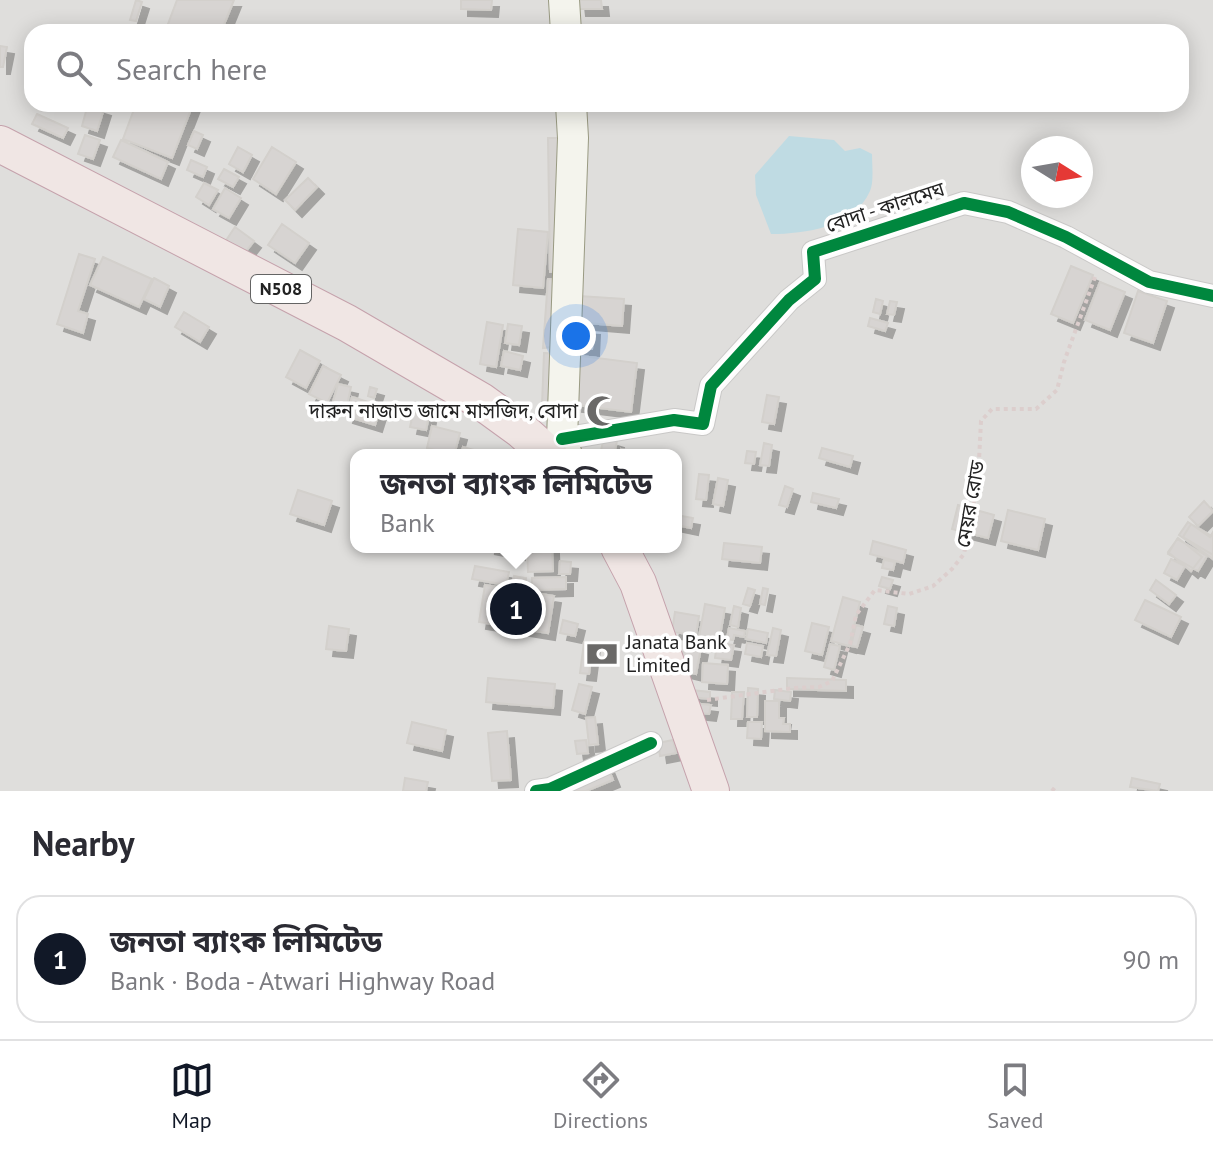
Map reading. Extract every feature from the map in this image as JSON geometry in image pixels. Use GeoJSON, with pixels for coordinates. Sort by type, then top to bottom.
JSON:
{"type":"FeatureCollection","features":[{"type":"Feature","properties":{"kind":"highway","name":"N508"},"geometry":{"type":"LineString","coordinates":[[0,144],[347,323],[557,449]]}},
{"type":"Feature","properties":{"kind":"highway"},"geometry":{"type":"LineString","coordinates":[[622,553],[638,583],[711,791]]}},
{"type":"Feature","properties":{"kind":"main road"},"geometry":{"type":"LineString","coordinates":[[564,0],[566,24]]}},
{"type":"Feature","properties":{"kind":"main road"},"geometry":{"type":"LineString","coordinates":[[559,449],[573,138],[571,112]]}},
{"type":"Feature","properties":{"kind":"street","name":"বোদা - কালমেঘ"},"geometry":{"type":"LineString","coordinates":[[563,449],[674,420],[703,424],[711,386],[789,300],[815,279],[813,252],[964,203],[1008,212],[1066,237],[1149,282],[1213,296]]}},
{"type":"Feature","properties":{"kind":"street"},"geometry":{"type":"LineString","coordinates":[[536,791],[550,789],[651,743]]}},
{"type":"Feature","properties":{"kind":"shaded area"},"geometry":{"type":"Polygon","coordinates":[[[0,0],[1213,0],[1213,791],[0,791],[0,0]]]}},
{"type":"Feature","properties":{"kind":"water"},"geometry":{"type":"Polygon","coordinates":[[[789,136],[834,140],[845,151],[860,148],[872,154],[870,191],[853,213],[813,230],[771,234],[756,195],[755,175],[789,136]]]}},
{"type":"Feature","properties":{"kind":"building"},"geometry":{"type":"Polygon","coordinates":[[[136,0],[142,2],[136,21],[130,20],[136,0]]]}},
{"type":"Feature","properties":{"kind":"building"},"geometry":{"type":"Polygon","coordinates":[[[177,0],[234,0],[224,24],[168,24],[177,0]]]}},
{"type":"Feature","properties":{"kind":"building"},"geometry":{"type":"Polygon","coordinates":[[[461,0],[492,0],[491,10],[461,9],[461,0]]]}},
{"type":"Feature","properties":{"kind":"building"},"geometry":{"type":"Polygon","coordinates":[[[578,0],[601,0],[602,9],[579,9],[578,0]]]}},
{"type":"Feature","properties":{"kind":"building"},"geometry":{"type":"Polygon","coordinates":[[[0,46],[7,47],[3,67],[0,67],[0,46]]]}},
{"type":"Feature","properties":{"kind":"building"},"geometry":{"type":"Polygon","coordinates":[[[86,112],[103,112],[97,131],[82,126],[86,112]]]}},
{"type":"Feature","properties":{"kind":"building"},"geometry":{"type":"Polygon","coordinates":[[[133,112],[190,112],[172,158],[123,139],[133,112]]]}},
{"type":"Feature","properties":{"kind":"building"},"geometry":{"type":"Polygon","coordinates":[[[37,114],[68,128],[63,138],[32,124],[37,114]]]}},
{"type":"Feature","properties":{"kind":"building"},"geometry":{"type":"Polygon","coordinates":[[[194,131],[203,135],[197,149],[188,145],[194,131]]]}},
{"type":"Feature","properties":{"kind":"building"},"geometry":{"type":"Polygon","coordinates":[[[85,135],[100,140],[93,159],[78,154],[85,135]]]}},
{"type":"Feature","properties":{"kind":"building"},"geometry":{"type":"Polygon","coordinates":[[[548,138],[563,138],[562,271],[550,272],[548,138]]]}},
{"type":"Feature","properties":{"kind":"building"},"geometry":{"type":"Polygon","coordinates":[[[121,140],[168,162],[161,179],[113,157],[121,140]]]}},
{"type":"Feature","properties":{"kind":"building"},"geometry":{"type":"Polygon","coordinates":[[[238,147],[252,155],[243,172],[229,164],[238,147]]]}},
{"type":"Feature","properties":{"kind":"building"},"geometry":{"type":"Polygon","coordinates":[[[272,147],[296,162],[276,194],[253,179],[272,147]]]}},
{"type":"Feature","properties":{"kind":"building"},"geometry":{"type":"Polygon","coordinates":[[[191,160],[207,167],[203,177],[187,170],[191,160]]]}},
{"type":"Feature","properties":{"kind":"building"},"geometry":{"type":"Polygon","coordinates":[[[224,169],[239,177],[233,187],[218,179],[224,169]]]}},
{"type":"Feature","properties":{"kind":"building"},"geometry":{"type":"Polygon","coordinates":[[[308,178],[317,187],[295,210],[285,200],[308,178]]]}},
{"type":"Feature","properties":{"kind":"building"},"geometry":{"type":"Polygon","coordinates":[[[204,183],[218,190],[209,205],[196,197],[204,183]]]}},
{"type":"Feature","properties":{"kind":"building"},"geometry":{"type":"Polygon","coordinates":[[[225,188],[241,198],[229,218],[213,209],[225,188]]]}},
{"type":"Feature","properties":{"kind":"building"},"geometry":{"type":"Polygon","coordinates":[[[282,224],[309,243],[295,263],[268,245],[282,224]]]}},
{"type":"Feature","properties":{"kind":"building"},"geometry":{"type":"Polygon","coordinates":[[[235,227],[254,241],[243,255],[225,242],[235,227]]]}},
{"type":"Feature","properties":{"kind":"building"},"geometry":{"type":"Polygon","coordinates":[[[518,229],[548,232],[543,288],[513,285],[518,229]]]}},
{"type":"Feature","properties":{"kind":"building"},"geometry":{"type":"Polygon","coordinates":[[[79,254],[95,259],[78,311],[88,314],[83,333],[57,324],[79,254]]]}},
{"type":"Feature","properties":{"kind":"building"},"geometry":{"type":"Polygon","coordinates":[[[103,257],[152,279],[139,307],[90,285],[103,257]]]}},
{"type":"Feature","properties":{"kind":"building"},"geometry":{"type":"Polygon","coordinates":[[[1071,266],[1093,275],[1073,323],[1051,314],[1071,266]]]}},
{"type":"Feature","properties":{"kind":"building"},"geometry":{"type":"Polygon","coordinates":[[[154,278],[169,286],[160,307],[144,299],[154,278]]]}},
{"type":"Feature","properties":{"kind":"building"},"geometry":{"type":"Polygon","coordinates":[[[548,279],[562,280],[560,346],[543,348],[548,279]]]}},
{"type":"Feature","properties":{"kind":"building"},"geometry":{"type":"Polygon","coordinates":[[[1100,282],[1125,292],[1110,330],[1085,320],[1100,282]]]}},
{"type":"Feature","properties":{"kind":"building"},"geometry":{"type":"Polygon","coordinates":[[[1138,291],[1167,301],[1153,343],[1124,333],[1138,291]]]}},
{"type":"Feature","properties":{"kind":"building"},"geometry":{"type":"Polygon","coordinates":[[[579,296],[624,299],[622,326],[576,322],[579,296]]]}},
{"type":"Feature","properties":{"kind":"building"},"geometry":{"type":"Polygon","coordinates":[[[876,299],[883,301],[880,314],[873,312],[876,299]]]}},
{"type":"Feature","properties":{"kind":"building"},"geometry":{"type":"Polygon","coordinates":[[[890,301],[897,302],[894,315],[887,314],[890,301]]]}},
{"type":"Feature","properties":{"kind":"building"},"geometry":{"type":"Polygon","coordinates":[[[184,312],[209,327],[200,342],[175,327],[184,312]]]}},
{"type":"Feature","properties":{"kind":"building"},"geometry":{"type":"Polygon","coordinates":[[[870,318],[888,323],[885,331],[868,326],[870,318]]]}},
{"type":"Feature","properties":{"kind":"building"},"geometry":{"type":"Polygon","coordinates":[[[487,322],[503,325],[496,367],[480,364],[487,322]]]}},
{"type":"Feature","properties":{"kind":"building"},"geometry":{"type":"Polygon","coordinates":[[[508,324],[522,326],[519,345],[505,343],[508,324]]]}},
{"type":"Feature","properties":{"kind":"building"},"geometry":{"type":"Polygon","coordinates":[[[577,327],[593,328],[592,349],[576,348],[577,327]]]}},
{"type":"Feature","properties":{"kind":"building"},"geometry":{"type":"Polygon","coordinates":[[[300,350],[320,361],[306,388],[286,377],[300,350]]]}},
{"type":"Feature","properties":{"kind":"building"},"geometry":{"type":"Polygon","coordinates":[[[504,351],[523,356],[520,370],[501,366],[504,351]]]}},
{"type":"Feature","properties":{"kind":"building"},"geometry":{"type":"Polygon","coordinates":[[[544,353],[559,354],[557,404],[542,405],[544,353]]]}},
{"type":"Feature","properties":{"kind":"building"},"geometry":{"type":"Polygon","coordinates":[[[581,356],[637,363],[631,412],[575,405],[581,356]]]}},
{"type":"Feature","properties":{"kind":"building"},"geometry":{"type":"Polygon","coordinates":[[[323,366],[341,375],[327,403],[309,394],[323,366]]]}},
{"type":"Feature","properties":{"kind":"building"},"geometry":{"type":"Polygon","coordinates":[[[338,384],[351,387],[347,405],[333,402],[338,384]]]}},
{"type":"Feature","properties":{"kind":"building"},"geometry":{"type":"Polygon","coordinates":[[[370,387],[377,389],[374,398],[368,396],[370,387]]]}},
{"type":"Feature","properties":{"kind":"building"},"geometry":{"type":"Polygon","coordinates":[[[767,395],[779,397],[774,424],[762,422],[767,395]]]}},
{"type":"Feature","properties":{"kind":"building"},"geometry":{"type":"Polygon","coordinates":[[[352,397],[381,406],[375,425],[346,416],[352,397]]]}},
{"type":"Feature","properties":{"kind":"building"},"geometry":{"type":"Polygon","coordinates":[[[413,413],[429,416],[426,430],[410,427],[413,413]]]}},
{"type":"Feature","properties":{"kind":"building"},"geometry":{"type":"Polygon","coordinates":[[[432,426],[460,433],[456,449],[427,448],[432,426]]]}},
{"type":"Feature","properties":{"kind":"building"},"geometry":{"type":"Polygon","coordinates":[[[604,437],[617,441],[615,449],[601,449],[604,437]]]}},
{"type":"Feature","properties":{"kind":"building"},"geometry":{"type":"Polygon","coordinates":[[[764,443],[772,445],[769,466],[760,465],[764,443]]]}},
{"type":"Feature","properties":{"kind":"building"},"geometry":{"type":"Polygon","coordinates":[[[822,448],[853,456],[850,467],[819,458],[822,448]]]}},
{"type":"Feature","properties":{"kind":"building"},"geometry":{"type":"Polygon","coordinates":[[[747,451],[756,452],[754,464],[745,463],[747,451]]]}},
{"type":"Feature","properties":{"kind":"building"},"geometry":{"type":"Polygon","coordinates":[[[699,474],[709,475],[706,500],[696,499],[699,474]]]}},
{"type":"Feature","properties":{"kind":"building"},"geometry":{"type":"Polygon","coordinates":[[[718,478],[728,480],[723,506],[713,504],[718,478]]]}},
{"type":"Feature","properties":{"kind":"building"},"geometry":{"type":"Polygon","coordinates":[[[785,486],[793,489],[787,507],[779,505],[785,486]]]}},
{"type":"Feature","properties":{"kind":"building"},"geometry":{"type":"Polygon","coordinates":[[[298,490],[332,501],[324,525],[290,514],[298,490]]]}},
{"type":"Feature","properties":{"kind":"building"},"geometry":{"type":"Polygon","coordinates":[[[813,493],[839,499],[836,508],[811,502],[813,493]]]}},
{"type":"Feature","properties":{"kind":"building"},"geometry":{"type":"Polygon","coordinates":[[[1204,501],[1213,511],[1198,526],[1189,517],[1204,501]]]}},
{"type":"Feature","properties":{"kind":"building"},"geometry":{"type":"Polygon","coordinates":[[[958,505],[994,515],[988,538],[952,529],[958,505]]]}},
{"type":"Feature","properties":{"kind":"building"},"geometry":{"type":"Polygon","coordinates":[[[1008,510],[1045,519],[1038,550],[1001,541],[1008,510]]]}},
{"type":"Feature","properties":{"kind":"building"},"geometry":{"type":"Polygon","coordinates":[[[682,516],[693,518],[691,528],[682,526],[682,516]]]}},
{"type":"Feature","properties":{"kind":"building"},"geometry":{"type":"Polygon","coordinates":[[[1188,522],[1210,537],[1213,532],[1213,559],[1179,535],[1188,522]]]}},
{"type":"Feature","properties":{"kind":"building"},"geometry":{"type":"Polygon","coordinates":[[[1191,524],[1213,534],[1213,555],[1183,537],[1191,524]]]}},
{"type":"Feature","properties":{"kind":"building"},"geometry":{"type":"Polygon","coordinates":[[[1178,538],[1202,557],[1191,571],[1168,552],[1178,538]]]}},
{"type":"Feature","properties":{"kind":"building"},"geometry":{"type":"Polygon","coordinates":[[[1177,539],[1207,556],[1198,571],[1168,554],[1177,539]]]}},
{"type":"Feature","properties":{"kind":"building"},"geometry":{"type":"Polygon","coordinates":[[[873,541],[906,550],[903,563],[870,554],[873,541]]]}},
{"type":"Feature","properties":{"kind":"building"},"geometry":{"type":"Polygon","coordinates":[[[724,543],[762,547],[760,563],[722,559],[724,543]]]}},
{"type":"Feature","properties":{"kind":"building"},"geometry":{"type":"Polygon","coordinates":[[[527,553],[552,553],[553,571],[528,572],[527,553]]]}},
{"type":"Feature","properties":{"kind":"building"},"geometry":{"type":"Polygon","coordinates":[[[1171,559],[1185,566],[1177,580],[1164,573],[1171,559]]]}},
{"type":"Feature","properties":{"kind":"building"},"geometry":{"type":"Polygon","coordinates":[[[884,560],[895,562],[893,570],[882,568],[884,560]]]}},
{"type":"Feature","properties":{"kind":"building"},"geometry":{"type":"Polygon","coordinates":[[[560,561],[571,562],[570,574],[559,574],[560,561]]]}},
{"type":"Feature","properties":{"kind":"building"},"geometry":{"type":"Polygon","coordinates":[[[475,566],[509,572],[506,585],[472,579],[475,566]]]}},
{"type":"Feature","properties":{"kind":"building"},"geometry":{"type":"Polygon","coordinates":[[[514,576],[526,578],[525,588],[512,586],[514,576]]]}},
{"type":"Feature","properties":{"kind":"building"},"geometry":{"type":"Polygon","coordinates":[[[566,577],[566,589],[532,590],[532,578],[566,577]]]}},
{"type":"Feature","properties":{"kind":"building"},"geometry":{"type":"Polygon","coordinates":[[[882,577],[893,580],[890,589],[879,586],[882,577]]]}},
{"type":"Feature","properties":{"kind":"building"},"geometry":{"type":"Polygon","coordinates":[[[1156,580],[1176,595],[1169,604],[1150,590],[1156,580]]]}},
{"type":"Feature","properties":{"kind":"building"},"geometry":{"type":"Polygon","coordinates":[[[485,585],[554,596],[548,633],[479,622],[485,585]]]}},
{"type":"Feature","properties":{"kind":"building"},"geometry":{"type":"Polygon","coordinates":[[[748,588],[755,590],[750,606],[743,604],[748,588]]]}},
{"type":"Feature","properties":{"kind":"building"},"geometry":{"type":"Polygon","coordinates":[[[763,588],[768,589],[765,605],[760,604],[763,588]]]}},
{"type":"Feature","properties":{"kind":"building"},"geometry":{"type":"Polygon","coordinates":[[[843,597],[860,602],[849,646],[831,641],[843,597]]]}},
{"type":"Feature","properties":{"kind":"building"},"geometry":{"type":"Polygon","coordinates":[[[1145,600],[1181,617],[1171,637],[1135,620],[1145,600]]]}},
{"type":"Feature","properties":{"kind":"building"},"geometry":{"type":"Polygon","coordinates":[[[705,604],[725,608],[719,641],[699,637],[705,604]]]}},
{"type":"Feature","properties":{"kind":"building"},"geometry":{"type":"Polygon","coordinates":[[[734,606],[741,608],[738,627],[730,625],[734,606]]]}},
{"type":"Feature","properties":{"kind":"building"},"geometry":{"type":"Polygon","coordinates":[[[888,606],[897,608],[894,626],[884,624],[888,606]]]}},
{"type":"Feature","properties":{"kind":"building"},"geometry":{"type":"Polygon","coordinates":[[[675,612],[699,616],[696,635],[672,632],[675,612]]]}},
{"type":"Feature","properties":{"kind":"building"},"geometry":{"type":"Polygon","coordinates":[[[563,620],[578,624],[575,636],[560,633],[563,620]]]}},
{"type":"Feature","properties":{"kind":"building"},"geometry":{"type":"Polygon","coordinates":[[[812,623],[829,627],[822,655],[805,651],[812,623]]]}},
{"type":"Feature","properties":{"kind":"building"},"geometry":{"type":"Polygon","coordinates":[[[856,625],[863,627],[857,647],[851,646],[856,625]]]}},
{"type":"Feature","properties":{"kind":"building"},"geometry":{"type":"Polygon","coordinates":[[[329,626],[349,629],[346,651],[326,649],[329,626]]]}},
{"type":"Feature","properties":{"kind":"building"},"geometry":{"type":"Polygon","coordinates":[[[729,628],[745,631],[744,637],[734,635],[733,640],[727,639],[729,628]]]}},
{"type":"Feature","properties":{"kind":"building"},"geometry":{"type":"Polygon","coordinates":[[[773,628],[781,630],[776,656],[767,655],[773,628]]]}},
{"type":"Feature","properties":{"kind":"building"},"geometry":{"type":"Polygon","coordinates":[[[748,629],[768,633],[766,643],[746,639],[748,629]]]}},
{"type":"Feature","properties":{"kind":"building"},"geometry":{"type":"Polygon","coordinates":[[[584,642],[593,643],[589,674],[580,673],[584,642]]]}},
{"type":"Feature","properties":{"kind":"building"},"geometry":{"type":"Polygon","coordinates":[[[717,643],[734,645],[731,660],[715,658],[717,643]]]}},
{"type":"Feature","properties":{"kind":"building"},"geometry":{"type":"Polygon","coordinates":[[[747,643],[763,646],[761,657],[745,654],[747,643]]]}},
{"type":"Feature","properties":{"kind":"building"},"geometry":{"type":"Polygon","coordinates":[[[685,644],[701,648],[696,674],[679,670],[685,644]]]}},
{"type":"Feature","properties":{"kind":"building"},"geometry":{"type":"Polygon","coordinates":[[[830,644],[840,646],[834,670],[824,667],[830,644]]]}},
{"type":"Feature","properties":{"kind":"building"},"geometry":{"type":"Polygon","coordinates":[[[703,663],[728,665],[727,684],[702,682],[703,663]]]}},
{"type":"Feature","properties":{"kind":"building"},"geometry":{"type":"Polygon","coordinates":[[[488,678],[555,684],[553,708],[486,702],[488,678]]]}},
{"type":"Feature","properties":{"kind":"building"},"geometry":{"type":"Polygon","coordinates":[[[787,678],[846,680],[846,691],[787,689],[787,678]]]}},
{"type":"Feature","properties":{"kind":"building"},"geometry":{"type":"Polygon","coordinates":[[[579,684],[592,687],[585,714],[572,710],[579,684]]]}},
{"type":"Feature","properties":{"kind":"building"},"geometry":{"type":"Polygon","coordinates":[[[748,688],[758,689],[757,717],[747,717],[748,688]]]}},
{"type":"Feature","properties":{"kind":"building"},"geometry":{"type":"Polygon","coordinates":[[[691,690],[710,692],[710,699],[690,697],[691,690]]]}},
{"type":"Feature","properties":{"kind":"building"},"geometry":{"type":"Polygon","coordinates":[[[775,690],[791,692],[790,701],[774,699],[775,690]]]}},
{"type":"Feature","properties":{"kind":"building"},"geometry":{"type":"Polygon","coordinates":[[[732,692],[744,692],[742,719],[731,719],[732,692]]]}},
{"type":"Feature","properties":{"kind":"building"},"geometry":{"type":"Polygon","coordinates":[[[765,701],[779,701],[779,718],[784,718],[783,724],[790,724],[790,732],[765,731],[765,701]]]}},
{"type":"Feature","properties":{"kind":"building"},"geometry":{"type":"Polygon","coordinates":[[[693,703],[711,705],[709,714],[692,712],[693,703]]]}},
{"type":"Feature","properties":{"kind":"building"},"geometry":{"type":"Polygon","coordinates":[[[595,717],[598,744],[589,745],[586,718],[595,717]]]}},
{"type":"Feature","properties":{"kind":"building"},"geometry":{"type":"Polygon","coordinates":[[[412,722],[446,730],[442,751],[407,743],[412,722]]]}},
{"type":"Feature","properties":{"kind":"building"},"geometry":{"type":"Polygon","coordinates":[[[748,722],[762,722],[761,739],[747,738],[748,722]]]}},
{"type":"Feature","properties":{"kind":"building"},"geometry":{"type":"Polygon","coordinates":[[[507,731],[511,780],[492,781],[488,733],[507,731]]]}},
{"type":"Feature","properties":{"kind":"building"},"geometry":{"type":"Polygon","coordinates":[[[586,740],[588,753],[577,754],[575,741],[586,740]]]}},
{"type":"Feature","properties":{"kind":"building"},"geometry":{"type":"Polygon","coordinates":[[[673,740],[676,753],[660,756],[658,743],[673,740]]]}},
{"type":"Feature","properties":{"kind":"building"},"geometry":{"type":"Polygon","coordinates":[[[606,763],[613,780],[586,791],[575,791],[570,778],[606,763]]]}},
{"type":"Feature","properties":{"kind":"building"},"geometry":{"type":"Polygon","coordinates":[[[405,778],[428,782],[426,791],[403,791],[405,778]]]}},
{"type":"Feature","properties":{"kind":"building"},"geometry":{"type":"Polygon","coordinates":[[[1132,778],[1160,784],[1158,791],[1130,787],[1132,778]]]}},
{"type":"Feature","properties":{"kind":"cycle path"},"geometry":{"type":"LineString","coordinates":[[562,439],[674,420],[703,424],[711,386],[789,300],[815,279],[813,252],[964,203],[1008,212],[1066,237],[1149,282],[1213,296]]}},
{"type":"Feature","properties":{"kind":"cycle path"},"geometry":{"type":"LineString","coordinates":[[536,791],[550,789],[651,743]]}},
{"type":"Feature","properties":{"kind":"place","name":"দারুন নাজাত জামে মাসজিদ, বোদা"},"geometry":{"type":"Point","coordinates":[602,411]}},
{"type":"Feature","properties":{"kind":"place","name":"জনতা ব্যাংক লিমিটেড"},"geometry":{"type":"Point","coordinates":[516,609]}},
{"type":"Feature","properties":{"kind":"place","name":"Janata Bank Limited"},"geometry":{"type":"Point","coordinates":[602,654]}}]}
